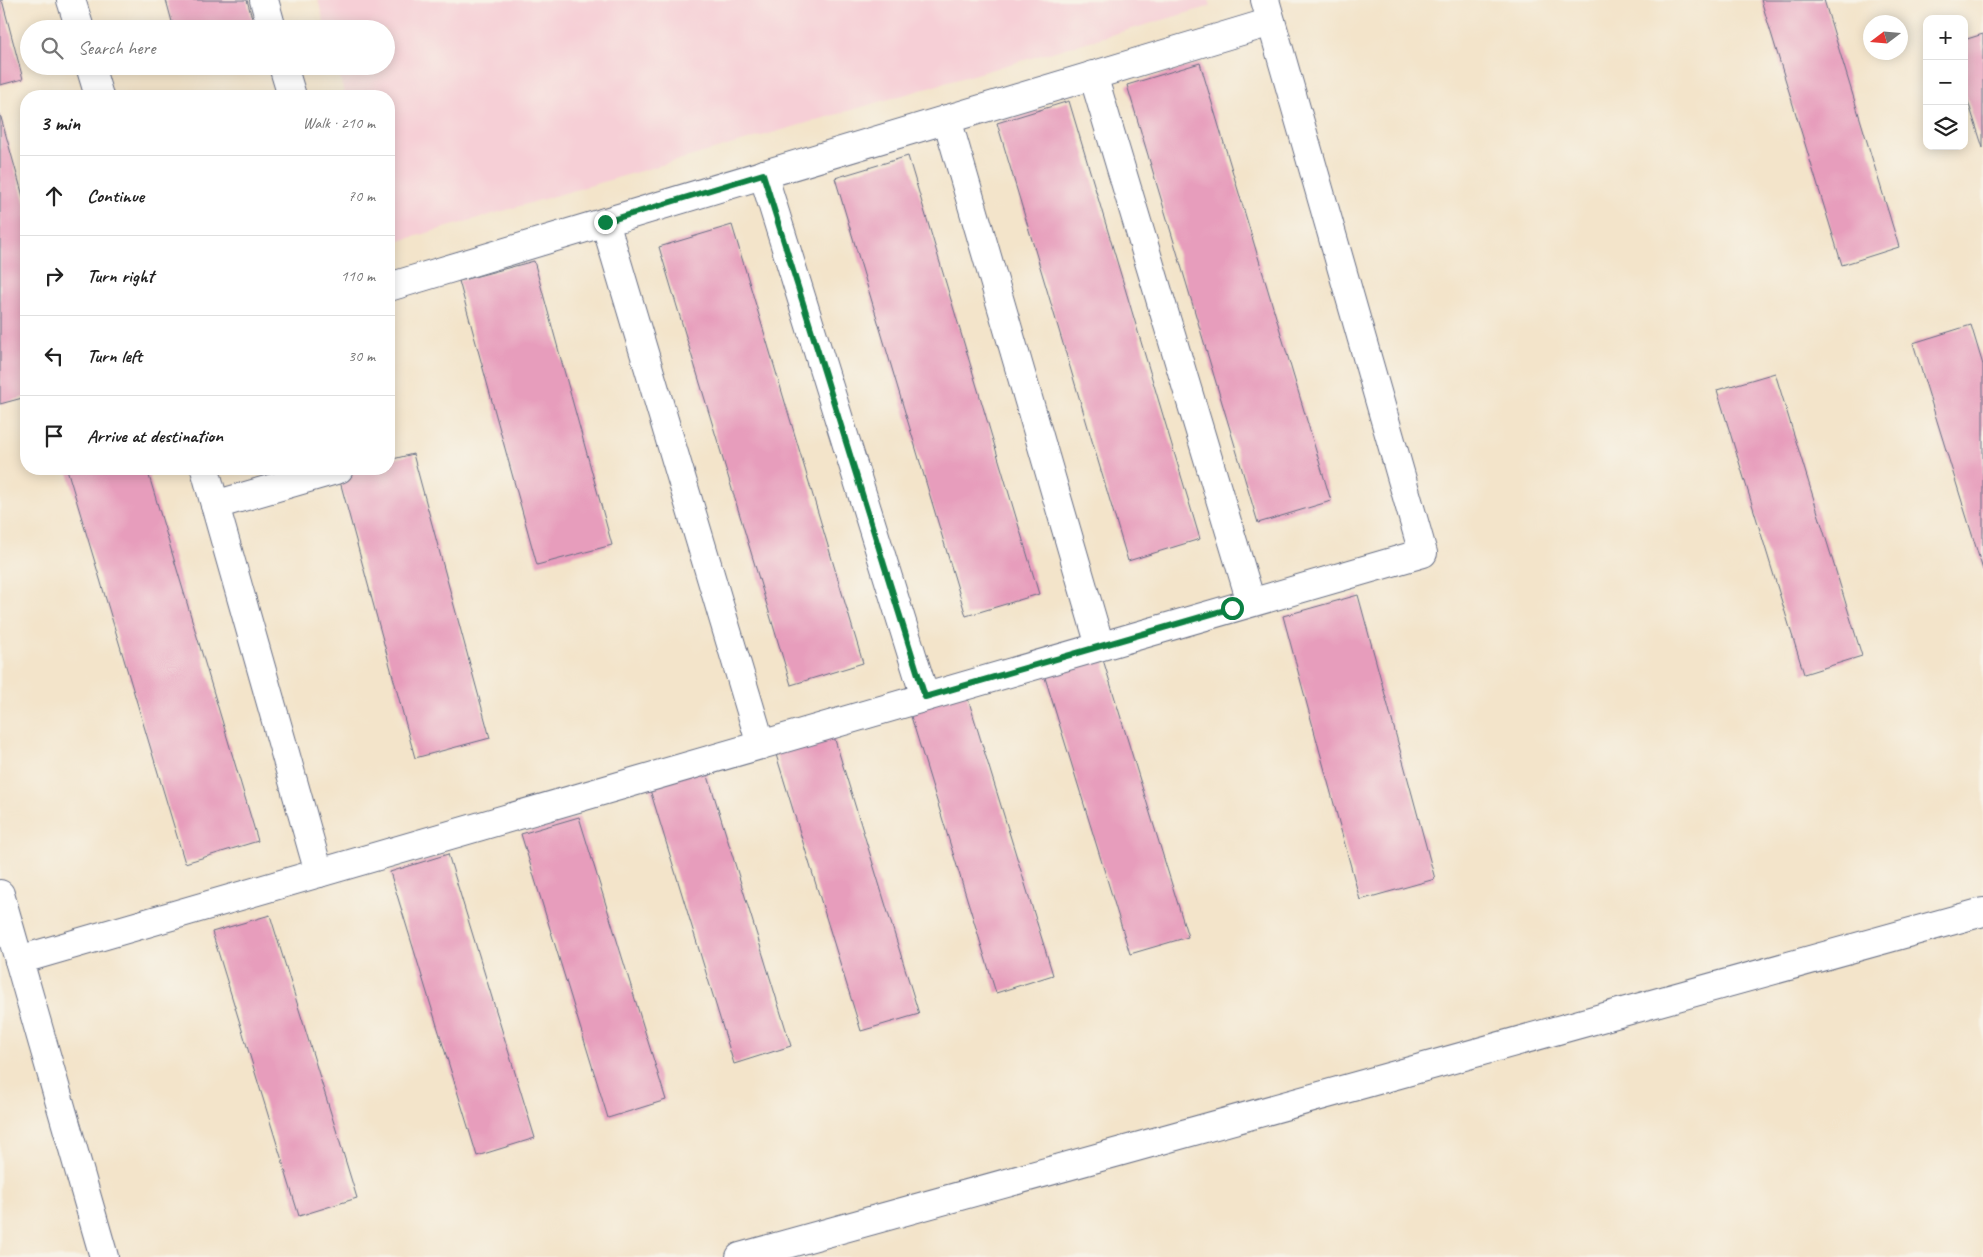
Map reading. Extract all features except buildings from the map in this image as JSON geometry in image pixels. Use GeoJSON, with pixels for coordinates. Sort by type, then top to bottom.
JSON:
{"type":"FeatureCollection","features":[{"type":"Feature","properties":{"kind":"street"},"geometry":{"type":"LineString","coordinates":[[71,0],[77,20]]}},
{"type":"Feature","properties":{"kind":"street"},"geometry":{"type":"LineString","coordinates":[[264,0],[270,20]]}},
{"type":"Feature","properties":{"kind":"street"},"geometry":{"type":"LineString","coordinates":[[19,960],[1423,553],[1268,11],[1093,75],[395,285]]}},
{"type":"Feature","properties":{"kind":"street"},"geometry":{"type":"LineString","coordinates":[[93,75],[97,90]]}},
{"type":"Feature","properties":{"kind":"street"},"geometry":{"type":"LineString","coordinates":[[286,75],[290,90]]}},
{"type":"Feature","properties":{"kind":"street"},"geometry":{"type":"LineString","coordinates":[[1093,75],[1251,602]]}},
{"type":"Feature","properties":{"kind":"street"},"geometry":{"type":"LineString","coordinates":[[947,119],[1100,646]]}},
{"type":"Feature","properties":{"kind":"street"},"geometry":{"type":"LineString","coordinates":[[763,174],[925,697]]}},
{"type":"Feature","properties":{"kind":"street"},"geometry":{"type":"LineString","coordinates":[[605,222],[761,745]]}},
{"type":"Feature","properties":{"kind":"street"},"geometry":{"type":"LineString","coordinates":[[207,475],[319,873]]}},
{"type":"Feature","properties":{"kind":"street"},"geometry":{"type":"LineString","coordinates":[[216,505],[318,475]]}},
{"type":"Feature","properties":{"kind":"street"},"geometry":{"type":"LineString","coordinates":[[0,894],[104,1257]]}},
{"type":"Feature","properties":{"kind":"street"},"geometry":{"type":"LineString","coordinates":[[740,1257],[1983,912]]}},
{"type":"Feature","properties":{"kind":"shaded area"},"geometry":{"type":"Polygon","coordinates":[[[318,0],[1209,0],[1211,6],[395,242],[395,90],[343,90],[339,75],[395,75],[395,20],[324,20],[318,0]]]}},
{"type":"Feature","properties":{"kind":"route"},"geometry":{"type":"LineString","coordinates":[[605,222],[763,174],[925,697],[1232,608]]}}]}
